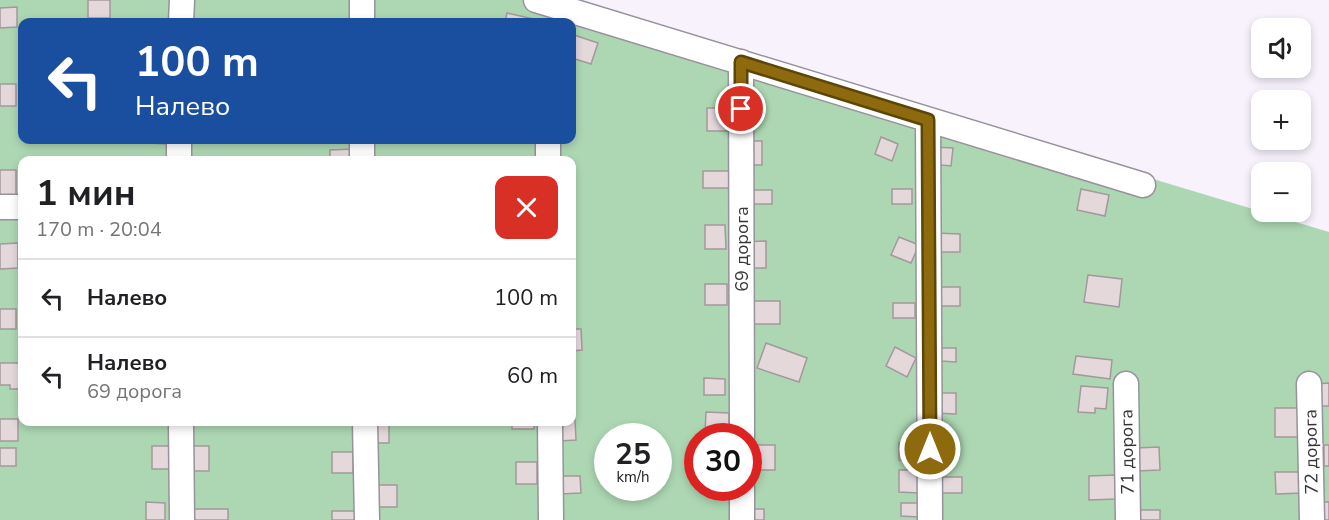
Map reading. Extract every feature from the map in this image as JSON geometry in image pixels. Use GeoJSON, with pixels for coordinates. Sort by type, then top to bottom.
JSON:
{"type":"FeatureCollection","features":[{"type":"Feature","properties":{"kind":"street"},"geometry":{"type":"LineString","coordinates":[[181,18],[182,0]]}},
{"type":"Feature","properties":{"kind":"street"},"geometry":{"type":"LineString","coordinates":[[362,0],[362,18]]}},
{"type":"Feature","properties":{"kind":"street"},"geometry":{"type":"LineString","coordinates":[[543,9],[741,62],[1143,185]]}},
{"type":"Feature","properties":{"kind":"street","name":"69 дорога"},"geometry":{"type":"LineString","coordinates":[[741,62],[742,423]]}},
{"type":"Feature","properties":{"kind":"street"},"geometry":{"type":"LineString","coordinates":[[928,120],[930,520]]}},
{"type":"Feature","properties":{"kind":"street"},"geometry":{"type":"LineString","coordinates":[[0,207],[18,207]]}},
{"type":"Feature","properties":{"kind":"street","name":"71 дорога"},"geometry":{"type":"LineString","coordinates":[[1126,384],[1128,520]]}},
{"type":"Feature","properties":{"kind":"street","name":"72 дорога"},"geometry":{"type":"LineString","coordinates":[[1309,384],[1312,520]]}},
{"type":"Feature","properties":{"kind":"street"},"geometry":{"type":"LineString","coordinates":[[181,426],[182,520]]}},
{"type":"Feature","properties":{"kind":"street"},"geometry":{"type":"LineString","coordinates":[[365,426],[366,520]]}},
{"type":"Feature","properties":{"kind":"street"},"geometry":{"type":"LineString","coordinates":[[550,426],[551,520]]}},
{"type":"Feature","properties":{"kind":"street"},"geometry":{"type":"LineString","coordinates":[[742,501],[742,520]]}},
{"type":"Feature","properties":{"kind":"green space"},"geometry":{"type":"Polygon","coordinates":[[[0,0],[558,0],[1251,209],[1251,222],[1296,222],[1329,232],[1329,520],[0,520],[0,0]]]}},
{"type":"Feature","properties":{"kind":"building"},"geometry":{"type":"Polygon","coordinates":[[[88,0],[110,0],[110,18],[88,18],[88,0]]]}},
{"type":"Feature","properties":{"kind":"building"},"geometry":{"type":"Polygon","coordinates":[[[17,7],[17,27],[0,28],[0,8],[17,7]]]}},
{"type":"Feature","properties":{"kind":"building"},"geometry":{"type":"Polygon","coordinates":[[[507,13],[530,18],[506,18],[507,13]]]}},
{"type":"Feature","properties":{"kind":"building"},"geometry":{"type":"Polygon","coordinates":[[[576,36],[598,43],[591,64],[576,59],[576,36]]]}},
{"type":"Feature","properties":{"kind":"building"},"geometry":{"type":"Polygon","coordinates":[[[0,84],[16,84],[16,106],[0,106],[0,84]]]}},
{"type":"Feature","properties":{"kind":"building"},"geometry":{"type":"Polygon","coordinates":[[[707,108],[728,108],[727,131],[707,131],[707,108]]]}},
{"type":"Feature","properties":{"kind":"building"},"geometry":{"type":"Polygon","coordinates":[[[881,137],[898,144],[892,161],[875,154],[881,137]]]}},
{"type":"Feature","properties":{"kind":"building"},"geometry":{"type":"Polygon","coordinates":[[[746,141],[762,141],[762,165],[746,165],[746,141]]]}},
{"type":"Feature","properties":{"kind":"building"},"geometry":{"type":"Polygon","coordinates":[[[933,147],[953,148],[951,166],[932,164],[933,147]]]}},
{"type":"Feature","properties":{"kind":"building"},"geometry":{"type":"Polygon","coordinates":[[[353,149],[353,156],[330,156],[330,150],[353,149]]]}},
{"type":"Feature","properties":{"kind":"building"},"geometry":{"type":"Polygon","coordinates":[[[0,170],[16,170],[16,195],[0,195],[0,170]]]}},
{"type":"Feature","properties":{"kind":"building"},"geometry":{"type":"Polygon","coordinates":[[[703,171],[730,171],[730,188],[703,188],[703,171]]]}},
{"type":"Feature","properties":{"kind":"building"},"geometry":{"type":"Polygon","coordinates":[[[892,189],[912,189],[912,204],[892,204],[892,189]]]}},
{"type":"Feature","properties":{"kind":"building"},"geometry":{"type":"Polygon","coordinates":[[[1081,189],[1109,195],[1105,216],[1077,210],[1081,189]]]}},
{"type":"Feature","properties":{"kind":"building"},"geometry":{"type":"Polygon","coordinates":[[[746,190],[772,190],[772,204],[746,204],[746,190]]]}},
{"type":"Feature","properties":{"kind":"building"},"geometry":{"type":"Polygon","coordinates":[[[705,225],[725,225],[726,249],[705,249],[705,225]]]}},
{"type":"Feature","properties":{"kind":"building"},"geometry":{"type":"Polygon","coordinates":[[[935,233],[960,234],[960,252],[935,252],[935,233]]]}},
{"type":"Feature","properties":{"kind":"building"},"geometry":{"type":"Polygon","coordinates":[[[899,237],[919,245],[911,263],[891,255],[899,237]]]}},
{"type":"Feature","properties":{"kind":"building"},"geometry":{"type":"Polygon","coordinates":[[[766,241],[766,268],[744,268],[744,242],[766,241]]]}},
{"type":"Feature","properties":{"kind":"building"},"geometry":{"type":"Polygon","coordinates":[[[18,243],[18,268],[0,269],[0,244],[18,243]]]}},
{"type":"Feature","properties":{"kind":"building"},"geometry":{"type":"Polygon","coordinates":[[[1088,275],[1122,279],[1119,307],[1084,302],[1088,275]]]}},
{"type":"Feature","properties":{"kind":"building"},"geometry":{"type":"Polygon","coordinates":[[[705,284],[727,284],[727,305],[705,305],[705,284]]]}},
{"type":"Feature","properties":{"kind":"building"},"geometry":{"type":"Polygon","coordinates":[[[937,287],[960,287],[960,306],[938,306],[937,287]]]}},
{"type":"Feature","properties":{"kind":"building"},"geometry":{"type":"Polygon","coordinates":[[[752,301],[780,301],[780,324],[752,324],[752,301]]]}},
{"type":"Feature","properties":{"kind":"building"},"geometry":{"type":"Polygon","coordinates":[[[893,303],[915,303],[915,318],[893,318],[893,303]]]}},
{"type":"Feature","properties":{"kind":"building"},"geometry":{"type":"Polygon","coordinates":[[[0,309],[16,309],[16,329],[0,329],[0,309]]]}},
{"type":"Feature","properties":{"kind":"building"},"geometry":{"type":"Polygon","coordinates":[[[576,329],[581,329],[582,350],[576,351],[576,329]]]}},
{"type":"Feature","properties":{"kind":"building"},"geometry":{"type":"Polygon","coordinates":[[[766,343],[807,358],[799,382],[757,368],[766,343]]]}},
{"type":"Feature","properties":{"kind":"building"},"geometry":{"type":"Polygon","coordinates":[[[895,347],[916,358],[907,377],[886,366],[895,347]]]}},
{"type":"Feature","properties":{"kind":"building"},"geometry":{"type":"Polygon","coordinates":[[[941,348],[956,348],[956,362],[941,361],[941,348]]]}},
{"type":"Feature","properties":{"kind":"building"},"geometry":{"type":"Polygon","coordinates":[[[1076,356],[1112,360],[1110,379],[1073,374],[1076,356]]]}},
{"type":"Feature","properties":{"kind":"building"},"geometry":{"type":"Polygon","coordinates":[[[0,363],[18,363],[18,389],[10,389],[10,385],[0,385],[0,363]]]}},
{"type":"Feature","properties":{"kind":"building"},"geometry":{"type":"Polygon","coordinates":[[[704,378],[725,379],[725,395],[704,395],[704,378]]]}},
{"type":"Feature","properties":{"kind":"building"},"geometry":{"type":"Polygon","coordinates":[[[1329,383],[1329,406],[1317,406],[1316,384],[1329,383]]]}},
{"type":"Feature","properties":{"kind":"building"},"geometry":{"type":"Polygon","coordinates":[[[1081,386],[1108,388],[1106,409],[1095,408],[1095,413],[1078,412],[1081,386]]]}},
{"type":"Feature","properties":{"kind":"building"},"geometry":{"type":"Polygon","coordinates":[[[936,393],[956,393],[956,414],[935,413],[936,393]]]}},
{"type":"Feature","properties":{"kind":"building"},"geometry":{"type":"Polygon","coordinates":[[[1275,408],[1299,408],[1300,437],[1275,437],[1275,408]]]}},
{"type":"Feature","properties":{"kind":"building"},"geometry":{"type":"Polygon","coordinates":[[[706,412],[729,413],[729,423],[705,423],[706,412]]]}},
{"type":"Feature","properties":{"kind":"building"},"geometry":{"type":"Polygon","coordinates":[[[0,419],[18,419],[18,441],[0,441],[0,419]]]}},
{"type":"Feature","properties":{"kind":"building"},"geometry":{"type":"Polygon","coordinates":[[[373,426],[389,426],[389,443],[373,443],[373,426]]]}},
{"type":"Feature","properties":{"kind":"building"},"geometry":{"type":"Polygon","coordinates":[[[512,426],[534,426],[534,429],[512,429],[512,426]]]}},
{"type":"Feature","properties":{"kind":"building"},"geometry":{"type":"Polygon","coordinates":[[[560,426],[575,426],[576,440],[560,441],[560,426]]]}},
{"type":"Feature","properties":{"kind":"building"},"geometry":{"type":"Polygon","coordinates":[[[899,443],[920,444],[919,461],[899,460],[899,443]]]}},
{"type":"Feature","properties":{"kind":"building"},"geometry":{"type":"Polygon","coordinates":[[[762,445],[775,445],[775,470],[762,470],[762,445]]]}},
{"type":"Feature","properties":{"kind":"building"},"geometry":{"type":"Polygon","coordinates":[[[1324,445],[1329,445],[1329,466],[1324,466],[1324,445]]]}},
{"type":"Feature","properties":{"kind":"building"},"geometry":{"type":"Polygon","coordinates":[[[152,446],[173,446],[173,469],[152,469],[152,446]]]}},
{"type":"Feature","properties":{"kind":"building"},"geometry":{"type":"Polygon","coordinates":[[[189,446],[209,446],[209,471],[189,471],[189,446]]]}},
{"type":"Feature","properties":{"kind":"building"},"geometry":{"type":"Polygon","coordinates":[[[1159,447],[1160,470],[1136,471],[1136,448],[1159,447]]]}},
{"type":"Feature","properties":{"kind":"building"},"geometry":{"type":"Polygon","coordinates":[[[0,448],[16,448],[16,466],[0,466],[0,448]]]}},
{"type":"Feature","properties":{"kind":"building"},"geometry":{"type":"Polygon","coordinates":[[[332,452],[353,452],[353,473],[332,473],[332,452]]]}},
{"type":"Feature","properties":{"kind":"building"},"geometry":{"type":"Polygon","coordinates":[[[516,462],[537,462],[537,484],[516,484],[516,462]]]}},
{"type":"Feature","properties":{"kind":"building"},"geometry":{"type":"Polygon","coordinates":[[[899,470],[919,470],[919,493],[899,492],[899,470]]]}},
{"type":"Feature","properties":{"kind":"building"},"geometry":{"type":"Polygon","coordinates":[[[1275,472],[1303,472],[1303,493],[1276,494],[1275,472]]]}},
{"type":"Feature","properties":{"kind":"building"},"geometry":{"type":"Polygon","coordinates":[[[1115,475],[1116,499],[1089,500],[1089,476],[1115,475]]]}},
{"type":"Feature","properties":{"kind":"building"},"geometry":{"type":"Polygon","coordinates":[[[559,476],[580,476],[581,493],[560,494],[559,476]]]}},
{"type":"Feature","properties":{"kind":"building"},"geometry":{"type":"Polygon","coordinates":[[[940,477],[962,477],[962,493],[940,493],[940,477]]]}},
{"type":"Feature","properties":{"kind":"building"},"geometry":{"type":"Polygon","coordinates":[[[373,485],[397,485],[397,507],[373,507],[373,485]]]}},
{"type":"Feature","properties":{"kind":"building"},"geometry":{"type":"Polygon","coordinates":[[[146,502],[165,503],[165,520],[146,520],[146,502]]]}},
{"type":"Feature","properties":{"kind":"building"},"geometry":{"type":"Polygon","coordinates":[[[1321,502],[1329,502],[1329,520],[1321,520],[1321,502]]]}},
{"type":"Feature","properties":{"kind":"building"},"geometry":{"type":"Polygon","coordinates":[[[901,503],[919,503],[919,517],[901,516],[901,503]]]}},
{"type":"Feature","properties":{"kind":"building"},"geometry":{"type":"Polygon","coordinates":[[[194,509],[228,509],[228,520],[194,520],[194,509]]]}},
{"type":"Feature","properties":{"kind":"building"},"geometry":{"type":"Polygon","coordinates":[[[746,509],[764,509],[764,520],[746,520],[746,509]]]}},
{"type":"Feature","properties":{"kind":"building"},"geometry":{"type":"Polygon","coordinates":[[[1136,510],[1160,510],[1160,520],[1137,520],[1136,510]]]}},
{"type":"Feature","properties":{"kind":"building"},"geometry":{"type":"Polygon","coordinates":[[[332,511],[356,511],[356,520],[332,520],[332,511]]]}},
{"type":"Feature","properties":{"kind":"route"},"geometry":{"type":"LineString","coordinates":[[741,109],[741,62],[928,120],[930,449]]}}]}
